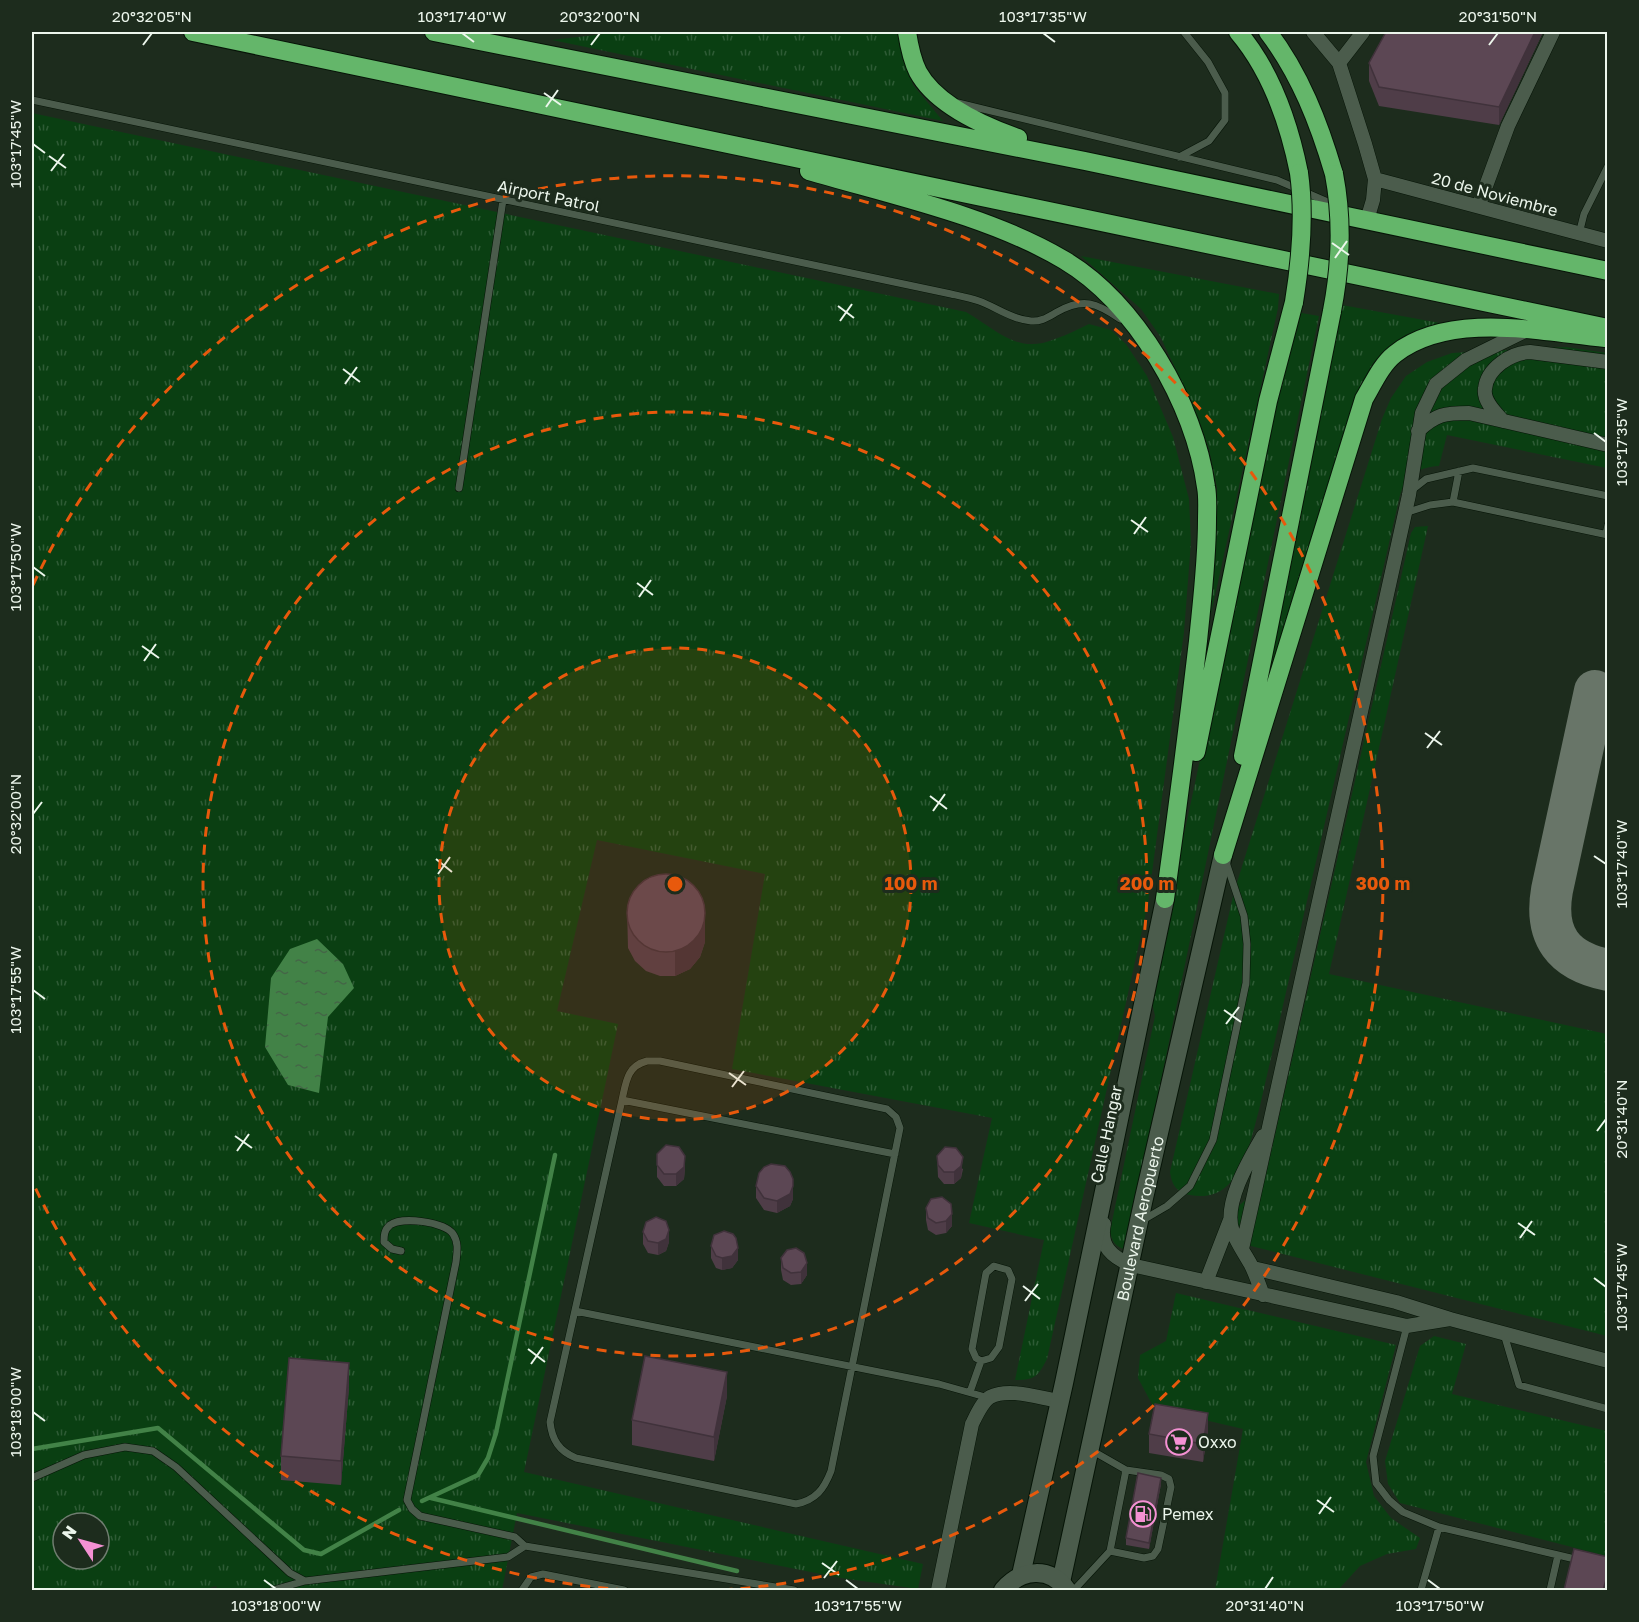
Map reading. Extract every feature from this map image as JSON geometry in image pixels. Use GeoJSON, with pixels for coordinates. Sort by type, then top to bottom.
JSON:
{"type":"FeatureCollection","features":[{"type":"Feature","properties":{"kind":"highway"},"geometry":{"type":"LineString","coordinates":[[193,32],[1608,328]]}},
{"type":"Feature","properties":{"kind":"highway"},"geometry":{"type":"LineString","coordinates":[[434,32],[1085,160],[1608,271]]}},
{"type":"Feature","properties":{"kind":"highway"},"geometry":{"type":"LineString","coordinates":[[908,32],[910,49],[919,73],[956,110],[991,128],[1085,160]]}},
{"type":"Feature","properties":{"kind":"highway"},"geometry":{"type":"LineString","coordinates":[[1165,899],[1268,401],[1294,302],[1299,273],[1303,222],[1299,172],[1278,100],[1258,61],[1238,32]]}},
{"type":"Feature","properties":{"kind":"highway"},"geometry":{"type":"LineString","coordinates":[[1223,855],[1340,264],[1339,199],[1334,174],[1318,124],[1306,96],[1284,54],[1268,32]]}},
{"type":"Feature","properties":{"kind":"highway"},"geometry":{"type":"LineString","coordinates":[[673,131],[914,201],[1023,238],[1066,261],[1100,287],[1152,346],[1176,392],[1195,440],[1206,487],[1207,559],[1186,749],[1165,899]]}},
{"type":"Feature","properties":{"kind":"highway"},"geometry":{"type":"LineString","coordinates":[[1223,855],[1364,399],[1376,377],[1394,355],[1417,341],[1446,331],[1477,328],[1527,330],[1608,338]]}},
{"type":"Feature","properties":{"kind":"street"},"geometry":{"type":"LineString","coordinates":[[1314,32],[1339,63],[1375,179],[1373,200],[1367,220]]}},
{"type":"Feature","properties":{"kind":"street"},"geometry":{"type":"LineString","coordinates":[[1339,63],[1363,32]]}},
{"type":"Feature","properties":{"kind":"street"},"geometry":{"type":"LineString","coordinates":[[1479,205],[1508,126],[1553,32]]}},
{"type":"Feature","properties":{"kind":"street","name":"20 de Noviembre"},"geometry":{"type":"LineString","coordinates":[[1375,179],[1608,241]]}},
{"type":"Feature","properties":{"kind":"street"},"geometry":{"type":"LineString","coordinates":[[1242,1249],[1409,495],[1422,413],[1436,384],[1466,360],[1527,330]]}},
{"type":"Feature","properties":{"kind":"street"},"geometry":{"type":"LineString","coordinates":[[1503,421],[1489,405],[1484,390],[1490,376],[1505,360],[1520,352],[1530,351],[1608,362]]}},
{"type":"Feature","properties":{"kind":"street"},"geometry":{"type":"LineString","coordinates":[[1418,431],[1432,418],[1448,413],[1470,413],[1608,445]]}},
{"type":"Feature","properties":{"kind":"street","name":"Boulevard Aeropuerto"},"geometry":{"type":"LineString","coordinates":[[1067,1588],[1091,1449],[1138,1223],[1223,855]]}},
{"type":"Feature","properties":{"kind":"street"},"geometry":{"type":"LineString","coordinates":[[1021,1575],[1165,899]]}},
{"type":"Feature","properties":{"kind":"street","name":"Calle Hangar"},"geometry":{"type":"LineString","coordinates":[[1131,1265],[1120,1260],[1108,1250],[1102,1236],[1146,1023],[1146,996]]}},
{"type":"Feature","properties":{"kind":"street"},"geometry":{"type":"LineString","coordinates":[[1263,1296],[1252,1268],[1233,1232],[1230,1207],[1253,1153],[1270,1124]]}},
{"type":"Feature","properties":{"kind":"street"},"geometry":{"type":"LineString","coordinates":[[1206,1282],[1230,1220]]}},
{"type":"Feature","properties":{"kind":"street"},"geometry":{"type":"LineString","coordinates":[[1131,1265],[1407,1326],[1450,1319]]}},
{"type":"Feature","properties":{"kind":"street"},"geometry":{"type":"LineString","coordinates":[[1252,1268],[1396,1302],[1450,1319],[1608,1361]]}},
{"type":"Feature","properties":{"kind":"street"},"geometry":{"type":"LineString","coordinates":[[938,1590],[972,1424],[978,1411],[989,1398],[1008,1392],[1059,1401]]}},
{"type":"Feature","properties":{"kind":"street"},"geometry":{"type":"LineString","coordinates":[[1003,1590],[1011,1581],[1021,1575],[1031,1573],[1052,1576],[1067,1588]]}},
{"type":"Feature","properties":{"kind":"lane"},"geometry":{"type":"LineString","coordinates":[[1179,157],[1209,141],[1225,120],[1225,93],[1208,62],[1184,32]]}},
{"type":"Feature","properties":{"kind":"lane","name":"Airport Patrol"},"geometry":{"type":"LineString","coordinates":[[32,100],[978,300],[1017,319],[1034,321],[1047,318],[1072,304],[1085,302],[1099,306],[1119,318],[1152,346]]}},
{"type":"Feature","properties":{"kind":"lane"},"geometry":{"type":"LineString","coordinates":[[944,100],[1277,180],[1367,220]]}},
{"type":"Feature","properties":{"kind":"lane"},"geometry":{"type":"LineString","coordinates":[[1579,234],[1584,214],[1608,166]]}},
{"type":"Feature","properties":{"kind":"lane"},"geometry":{"type":"LineString","coordinates":[[459,488],[503,200]]}},
{"type":"Feature","properties":{"kind":"lane"},"geometry":{"type":"LineString","coordinates":[[1409,495],[1413,488],[1426,479],[1473,468],[1608,496]]}},
{"type":"Feature","properties":{"kind":"lane"},"geometry":{"type":"LineString","coordinates":[[1453,502],[1459,471]]}},
{"type":"Feature","properties":{"kind":"lane"},"geometry":{"type":"LineString","coordinates":[[1405,513],[1430,505],[1453,502],[1607,534],[1608,525]]}},
{"type":"Feature","properties":{"kind":"lane"},"geometry":{"type":"LineString","coordinates":[[1138,1223],[1167,1206],[1190,1186],[1213,1140],[1246,982],[1247,944],[1244,916],[1223,855]]}},
{"type":"Feature","properties":{"kind":"lane"},"geometry":{"type":"LineString","coordinates":[[647,1061],[660,1061],[887,1109],[896,1117],[900,1128],[831,1472],[825,1486],[808,1502],[796,1504],[576,1458],[560,1450],[554,1441],[550,1422],[621,1100],[629,1072],[633,1067],[647,1061]]}},
{"type":"Feature","properties":{"kind":"lane"},"geometry":{"type":"LineString","coordinates":[[621,1100],[895,1154]]}},
{"type":"Feature","properties":{"kind":"lane"},"geometry":{"type":"LineString","coordinates":[[401,1251],[392,1250],[384,1242],[384,1233],[390,1225],[398,1222],[412,1221],[440,1225],[452,1232],[457,1244],[456,1262],[407,1500],[420,1516],[515,1537],[525,1546],[794,1590]]}},
{"type":"Feature","properties":{"kind":"lane"},"geometry":{"type":"LineString","coordinates":[[994,1266],[1010,1271],[1012,1279],[999,1347],[991,1358],[981,1361],[976,1358],[972,1349],[986,1273],[994,1266]]}},
{"type":"Feature","properties":{"kind":"lane"},"geometry":{"type":"LineString","coordinates":[[575,1311],[852,1366],[989,1398]]}},
{"type":"Feature","properties":{"kind":"lane"},"geometry":{"type":"LineString","coordinates":[[1407,1326],[1373,1456],[1376,1483],[1389,1500],[1403,1512],[1439,1527],[1588,1562]]}},
{"type":"Feature","properties":{"kind":"lane"},"geometry":{"type":"LineString","coordinates":[[1504,1334],[1519,1385],[1608,1409]]}},
{"type":"Feature","properties":{"kind":"lane"},"geometry":{"type":"LineString","coordinates":[[970,1392],[981,1361]]}},
{"type":"Feature","properties":{"kind":"lane"},"geometry":{"type":"LineString","coordinates":[[32,1478],[84,1455],[125,1447],[153,1451],[176,1467],[290,1573],[305,1581]]}},
{"type":"Feature","properties":{"kind":"lane"},"geometry":{"type":"LineString","coordinates":[[1091,1449],[1126,1470],[1161,1475],[1169,1479],[1172,1487],[1158,1549],[1153,1556],[1144,1558],[1110,1551]]}},
{"type":"Feature","properties":{"kind":"lane"},"geometry":{"type":"LineString","coordinates":[[1067,1588],[1110,1551],[1126,1470]]}},
{"type":"Feature","properties":{"kind":"lane"},"geometry":{"type":"LineString","coordinates":[[1421,1590],[1439,1527]]}},
{"type":"Feature","properties":{"kind":"lane"},"geometry":{"type":"LineString","coordinates":[[273,1590],[305,1581],[507,1557],[525,1546]]}},
{"type":"Feature","properties":{"kind":"lane"},"geometry":{"type":"LineString","coordinates":[[1550,1590],[1558,1555]]}},
{"type":"Feature","properties":{"kind":"lane"},"geometry":{"type":"LineString","coordinates":[[522,1590],[531,1577],[543,1574],[624,1590]]}},
{"type":"Feature","properties":{"kind":"green space"},"geometry":{"type":"Polygon","coordinates":[[[621,32],[901,32],[901,45],[913,85],[943,121],[552,40],[621,32]]]}},
{"type":"Feature","properties":{"kind":"green space"},"geometry":{"type":"Polygon","coordinates":[[[32,113],[966,312],[998,333],[1018,342],[1042,343],[1089,324],[1111,330],[1126,344],[1147,376],[1173,437],[1189,499],[1191,542],[1184,632],[1148,903],[1047,1359],[1036,1376],[1015,1380],[1044,1240],[969,1223],[992,1118],[732,1069],[765,874],[597,840],[557,1011],[618,1024],[524,1472],[923,1564],[918,1589],[841,1578],[517,1513],[502,1590],[218,1590],[216,1586],[202,1590],[32,1590],[32,113]]]}},
{"type":"Feature","properties":{"kind":"green space"},"geometry":{"type":"Polygon","coordinates":[[[1081,256],[1279,294],[1278,308],[1211,614],[1217,488],[1209,449],[1190,399],[1160,336],[1141,309],[1081,256]]]}},
{"type":"Feature","properties":{"kind":"green space"},"geometry":{"type":"Polygon","coordinates":[[[1342,305],[1440,323],[1410,335],[1358,398],[1256,712],[1342,305]]]}},
{"type":"Feature","properties":{"kind":"green space"},"geometry":{"type":"Polygon","coordinates":[[[1296,312],[1319,316],[1126,1250],[1115,1243],[1110,1231],[1155,1016],[1150,993],[1296,312]]]}},
{"type":"Feature","properties":{"kind":"green space"},"geometry":{"type":"Polygon","coordinates":[[[1566,347],[1607,353],[1607,468],[1447,435],[1439,466],[1425,468],[1414,474],[1403,488],[1259,1110],[1246,1155],[1231,1182],[1220,1191],[1207,1196],[1181,1192],[1172,1181],[1170,1172],[1234,892],[1382,419],[1391,398],[1406,376],[1427,362],[1452,353],[1566,347]]]}},
{"type":"Feature","properties":{"kind":"green space"},"geometry":{"type":"Polygon","coordinates":[[[1428,526],[1329,974],[1607,1034],[1607,1336],[1235,1242],[1237,1207],[1255,1191],[1267,1170],[1411,533],[1415,527],[1428,526]]]}},
{"type":"Feature","properties":{"kind":"green space"},"geometry":{"type":"Polygon","coordinates":[[[1176,1293],[1396,1345],[1366,1462],[1374,1496],[1391,1518],[1420,1538],[1416,1549],[1387,1554],[1360,1566],[1338,1590],[1215,1590],[1243,1429],[1154,1408],[1138,1378],[1140,1355],[1166,1341],[1176,1293]]]}},
{"type":"Feature","properties":{"kind":"green space"},"geometry":{"type":"Polygon","coordinates":[[[1434,1336],[1466,1344],[1452,1394],[1607,1431],[1607,1556],[1400,1503],[1388,1484],[1385,1461],[1420,1346],[1434,1336]]]}},
{"type":"Feature","properties":{"kind":"water"},"geometry":{"type":"Polygon","coordinates":[[[317,939],[343,964],[354,988],[328,1017],[319,1093],[288,1085],[265,1047],[271,978],[290,949],[317,939]]]}},
{"type":"Feature","properties":{"kind":"building"},"geometry":{"type":"Polygon","coordinates":[[[1386,32],[1535,32],[1499,107],[1379,87],[1369,63],[1386,32]]]}},
{"type":"Feature","properties":{"kind":"building"},"geometry":{"type":"Polygon","coordinates":[[[666,874],[681,877],[693,886],[702,898],[705,913],[702,928],[693,940],[681,949],[666,952],[651,949],[639,940],[630,928],[627,913],[630,898],[639,886],[651,877],[666,874]]]}},
{"type":"Feature","properties":{"kind":"building"},"geometry":{"type":"Polygon","coordinates":[[[666,1145],[679,1147],[685,1156],[684,1167],[676,1174],[664,1174],[657,1165],[657,1154],[666,1145]]]}},
{"type":"Feature","properties":{"kind":"building"},"geometry":{"type":"Polygon","coordinates":[[[945,1147],[956,1148],[963,1157],[961,1166],[954,1172],[944,1172],[938,1165],[937,1156],[945,1147]]]}},
{"type":"Feature","properties":{"kind":"building"},"geometry":{"type":"Polygon","coordinates":[[[771,1164],[785,1166],[793,1179],[790,1194],[777,1201],[764,1198],[756,1186],[759,1173],[771,1164]]]}},
{"type":"Feature","properties":{"kind":"building"},"geometry":{"type":"Polygon","coordinates":[[[942,1197],[951,1204],[952,1214],[946,1221],[936,1223],[928,1218],[926,1208],[931,1199],[942,1197]]]}},
{"type":"Feature","properties":{"kind":"building"},"geometry":{"type":"Polygon","coordinates":[[[656,1217],[666,1221],[669,1230],[666,1239],[658,1243],[648,1241],[643,1232],[646,1222],[656,1217]]]}},
{"type":"Feature","properties":{"kind":"building"},"geometry":{"type":"Polygon","coordinates":[[[724,1231],[733,1234],[738,1248],[732,1256],[722,1258],[716,1256],[711,1246],[714,1235],[724,1231]]]}},
{"type":"Feature","properties":{"kind":"building"},"geometry":{"type":"Polygon","coordinates":[[[796,1248],[804,1253],[807,1263],[801,1272],[791,1273],[783,1268],[781,1258],[787,1250],[796,1248]]]}},
{"type":"Feature","properties":{"kind":"building"},"geometry":{"type":"Polygon","coordinates":[[[645,1356],[727,1372],[714,1437],[632,1420],[645,1356]]]}},
{"type":"Feature","properties":{"kind":"building"},"geometry":{"type":"Polygon","coordinates":[[[289,1358],[349,1363],[341,1461],[281,1456],[289,1358]]]}},
{"type":"Feature","properties":{"kind":"building"},"geometry":{"type":"Polygon","coordinates":[[[1155,1404],[1208,1413],[1203,1444],[1149,1434],[1155,1404]]]}},
{"type":"Feature","properties":{"kind":"building","name":"Pemex"},"geometry":{"type":"Polygon","coordinates":[[[1138,1473],[1161,1478],[1149,1543],[1126,1538],[1138,1473]]]}},
{"type":"Feature","properties":{"kind":"building"},"geometry":{"type":"Polygon","coordinates":[[[1574,1549],[1608,1557],[1608,1573],[1603,1590],[1564,1590],[1574,1549]]]}},
{"type":"Feature","properties":{"kind":"waterway"},"geometry":{"type":"LineString","coordinates":[[422,1501],[478,1475],[488,1458],[496,1433],[555,1155]]}},
{"type":"Feature","properties":{"kind":"waterway"},"geometry":{"type":"LineString","coordinates":[[32,1449],[158,1428],[304,1550],[321,1554],[399,1510]]}},
{"type":"Feature","properties":{"kind":"waterway"},"geometry":{"type":"LineString","coordinates":[[431,1498],[737,1571]]}},
{"type":"Feature","properties":{"kind":"taxiway"},"geometry":{"type":"LineString","coordinates":[[1595,691],[1550,906],[1554,933],[1568,953],[1592,966],[1608,970]]}},
{"type":"Feature","properties":{"kind":"place","name":"Oxxo"},"geometry":{"type":"Point","coordinates":[1179,1442]}},
{"type":"Feature","properties":{"kind":"place","name":"Pemex"},"geometry":{"type":"Point","coordinates":[1143,1514]}}]}
